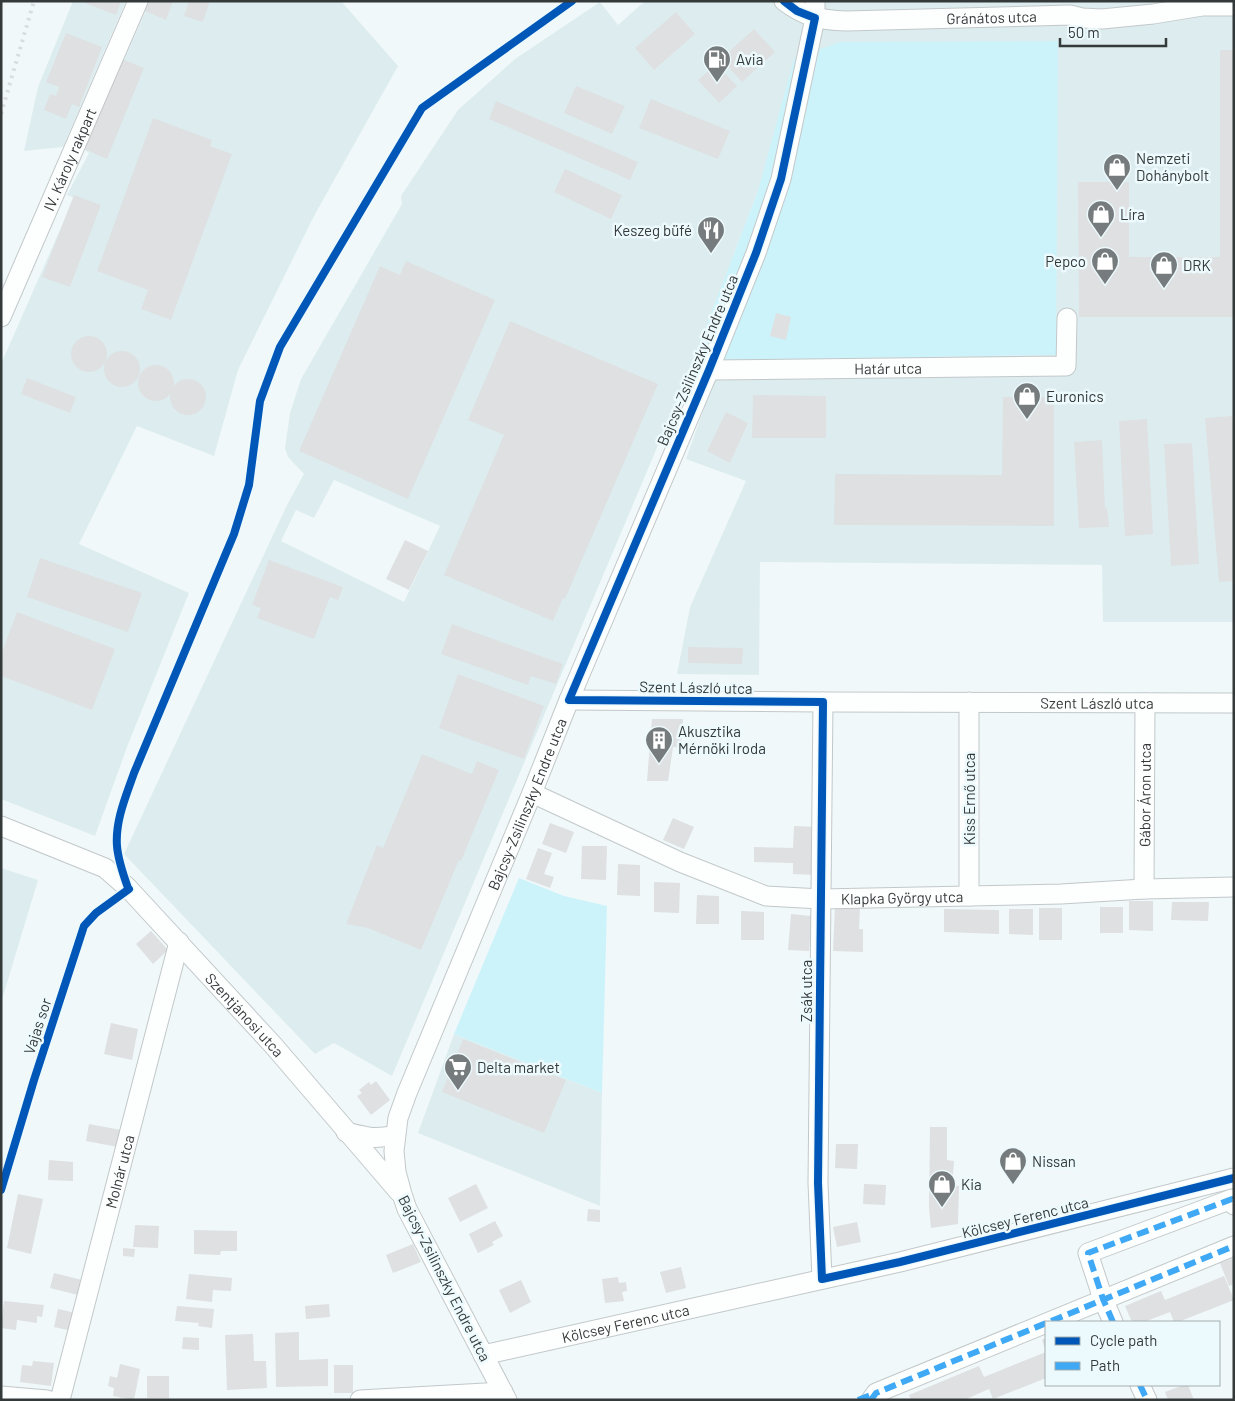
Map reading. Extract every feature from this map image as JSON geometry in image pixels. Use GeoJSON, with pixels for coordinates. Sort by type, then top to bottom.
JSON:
{"type":"FeatureCollection","features":[{"type":"Feature","properties":{"kind":"street","name":"IV. Károly rakpart"},"geometry":{"type":"LineString","coordinates":[[1,317],[138,1]]}},
{"type":"Feature","properties":{"kind":"street","name":"Gránátos utca"},"geometry":{"type":"LineString","coordinates":[[784,1],[797,11],[815,10],[855,21],[1070,15],[1102,6],[1234,6]]}},
{"type":"Feature","properties":{"kind":"street","name":"Bajcsy-Zsilinszky Endre utca"},"geometry":{"type":"LineString","coordinates":[[505,1396],[407,1209],[396,1172],[394,1151],[398,1118],[406,1093],[569,700],[709,370],[756,253],[781,179],[815,10]]}},
{"type":"Feature","properties":{"kind":"street","name":"Határ utca"},"geometry":{"type":"LineString","coordinates":[[709,370],[1066,366],[1067,318]]}},
{"type":"Feature","properties":{"kind":"street","name":"Szent László utca"},"geometry":{"type":"LineString","coordinates":[[569,700],[1234,703]]}},
{"type":"Feature","properties":{"kind":"street","name":"Zsák utca"},"geometry":{"type":"LineString","coordinates":[[822,1279],[818,1183],[823,702]]}},
{"type":"Feature","properties":{"kind":"street","name":"Kiss Ernő utca"},"geometry":{"type":"LineString","coordinates":[[969,702],[969,896]]}},
{"type":"Feature","properties":{"kind":"street","name":"Gábor Áron utca"},"geometry":{"type":"LineString","coordinates":[[1144,889],[1145,703]]}},
{"type":"Feature","properties":{"kind":"street","name":"Klapka György utca"},"geometry":{"type":"LineString","coordinates":[[532,793],[680,862],[766,896],[821,899],[1061,894],[1144,889],[1234,887]]}},
{"type":"Feature","properties":{"kind":"street","name":"Szentjánosi utca"},"geometry":{"type":"LineString","coordinates":[[1,826],[106,868],[128,888],[273,1044],[346,1132],[402,1194]]}},
{"type":"Feature","properties":{"kind":"street","name":"Molnár utca"},"geometry":{"type":"LineString","coordinates":[[60,1400],[179,942]]}},
{"type":"Feature","properties":{"kind":"street"},"geometry":{"type":"LineString","coordinates":[[346,1132],[369,1138],[395,1135]]}},
{"type":"Feature","properties":{"kind":"street","name":"Kölcsey Ferenc utca"},"geometry":{"type":"LineString","coordinates":[[484,1355],[900,1262],[1234,1178]]}},
{"type":"Feature","properties":{"kind":"street"},"geometry":{"type":"LineString","coordinates":[[1113,1321],[1103,1299],[1088,1253],[1232,1200],[1234,1205]]}},
{"type":"Feature","properties":{"kind":"street"},"geometry":{"type":"LineString","coordinates":[[1050,1321],[1234,1246]]}},
{"type":"Feature","properties":{"kind":"street"},"geometry":{"type":"LineString","coordinates":[[871,1400],[876,1393],[1045,1323]]}},
{"type":"Feature","properties":{"kind":"street"},"geometry":{"type":"LineString","coordinates":[[1140,1386],[1147,1400]]}},
{"type":"Feature","properties":{"kind":"street"},"geometry":{"type":"LineString","coordinates":[[1,1396],[47,1400]]}},
{"type":"Feature","properties":{"kind":"street"},"geometry":{"type":"LineString","coordinates":[[360,1400],[505,1396]]}},
{"type":"Feature","properties":{"kind":"shaded area"},"geometry":{"type":"Polygon","coordinates":[[[73,1],[126,1],[63,147],[24,151],[38,87],[73,1]]]}},
{"type":"Feature","properties":{"kind":"shaded area"},"geometry":{"type":"Polygon","coordinates":[[[150,1],[341,1],[398,66],[314,216],[238,370],[214,456],[137,426],[79,544],[189,593],[127,747],[95,836],[1,799],[1,364],[74,198],[67,195],[89,153],[85,150],[150,1]]]}},
{"type":"Feature","properties":{"kind":"shaded area"},"geometry":{"type":"Polygon","coordinates":[[[645,1],[1234,1],[1234,622],[1103,622],[1102,565],[760,562],[759,675],[677,674],[690,607],[746,481],[686,459],[721,360],[1055,355],[758,191],[691,367],[392,1076],[334,1043],[315,1054],[124,854],[287,505],[304,474],[288,457],[285,448],[290,413],[301,379],[402,204],[401,196],[458,110],[515,59],[600,2],[618,25],[645,1]],[[334,480],[314,518],[296,510],[281,541],[404,602],[440,526],[334,480]]]}},
{"type":"Feature","properties":{"kind":"shaded area"},"geometry":{"type":"Polygon","coordinates":[[[1058,41],[1056,355],[721,360],[697,350],[758,191],[794,59],[840,42],[1058,41]]]}},
{"type":"Feature","properties":{"kind":"shaded area"},"geometry":{"type":"Polygon","coordinates":[[[1,868],[38,880],[1,1003],[1,868]]]}},
{"type":"Feature","properties":{"kind":"shaded area"},"geometry":{"type":"Polygon","coordinates":[[[519,878],[564,896],[607,906],[602,1093],[454,1034],[519,878]]]}},
{"type":"Feature","properties":{"kind":"shaded area"},"geometry":{"type":"Polygon","coordinates":[[[454,1034],[602,1093],[600,1206],[418,1133],[454,1034]]]}},
{"type":"Feature","properties":{"kind":"building"},"geometry":{"type":"Polygon","coordinates":[[[85,1],[121,1],[116,15],[85,3],[85,1]]]}},
{"type":"Feature","properties":{"kind":"building"},"geometry":{"type":"Polygon","coordinates":[[[149,1],[173,1],[166,20],[145,11],[149,1]]]}},
{"type":"Feature","properties":{"kind":"building"},"geometry":{"type":"Polygon","coordinates":[[[189,1],[210,1],[203,22],[184,16],[189,1]]]}},
{"type":"Feature","properties":{"kind":"building"},"geometry":{"type":"Polygon","coordinates":[[[676,12],[695,34],[654,70],[635,48],[676,12]]]}},
{"type":"Feature","properties":{"kind":"building"},"geometry":{"type":"Polygon","coordinates":[[[754,29],[775,52],[742,82],[721,59],[754,29]]]}},
{"type":"Feature","properties":{"kind":"building"},"geometry":{"type":"Polygon","coordinates":[[[66,33],[102,47],[79,107],[72,104],[66,119],[44,110],[50,94],[56,96],[59,87],[46,82],[66,33]]]}},
{"type":"Feature","properties":{"kind":"building"},"geometry":{"type":"Polygon","coordinates":[[[1220,50],[1234,50],[1234,317],[1079,317],[1078,182],[1129,182],[1129,257],[1220,257],[1220,50]]]}},
{"type":"Feature","properties":{"kind":"building"},"geometry":{"type":"Polygon","coordinates":[[[122,59],[144,68],[107,159],[84,149],[122,59]]]}},
{"type":"Feature","properties":{"kind":"building","name":"Avia"},"geometry":{"type":"Polygon","coordinates":[[[716,64],[737,86],[719,103],[698,80],[716,64]]]}},
{"type":"Feature","properties":{"kind":"building"},"geometry":{"type":"Polygon","coordinates":[[[576,86],[625,106],[612,134],[564,113],[576,86]]]}},
{"type":"Feature","properties":{"kind":"building"},"geometry":{"type":"Polygon","coordinates":[[[651,99],[730,131],[718,159],[639,128],[651,99]]]}},
{"type":"Feature","properties":{"kind":"building"},"geometry":{"type":"Polygon","coordinates":[[[496,101],[638,162],[630,180],[489,119],[496,101]]]}},
{"type":"Feature","properties":{"kind":"building"},"geometry":{"type":"Polygon","coordinates":[[[153,118],[212,140],[210,146],[232,154],[171,320],[141,309],[148,290],[97,271],[153,118]]]}},
{"type":"Feature","properties":{"kind":"building"},"geometry":{"type":"Polygon","coordinates":[[[565,169],[622,195],[611,219],[554,192],[565,169]]]}},
{"type":"Feature","properties":{"kind":"building"},"geometry":{"type":"Polygon","coordinates":[[[74,195],[101,205],[70,287],[42,277],[74,195]]]}},
{"type":"Feature","properties":{"kind":"building"},"geometry":{"type":"Polygon","coordinates":[[[406,261],[495,300],[408,499],[299,451],[380,266],[400,275],[406,261]]]}},
{"type":"Feature","properties":{"kind":"building"},"geometry":{"type":"Polygon","coordinates":[[[776,313],[791,317],[786,340],[770,336],[776,313]]]}},
{"type":"Feature","properties":{"kind":"building"},"geometry":{"type":"Polygon","coordinates":[[[510,321],[658,384],[565,599],[563,598],[553,621],[444,575],[504,435],[468,420],[510,321]]]}},
{"type":"Feature","properties":{"kind":"building"},"geometry":{"type":"Polygon","coordinates":[[[89,336],[101,342],[107,354],[101,366],[89,372],[77,366],[71,354],[77,342],[89,336]]]}},
{"type":"Feature","properties":{"kind":"building"},"geometry":{"type":"Polygon","coordinates":[[[122,351],[134,357],[140,369],[134,381],[122,387],[110,381],[104,369],[110,357],[122,351]]]}},
{"type":"Feature","properties":{"kind":"building"},"geometry":{"type":"Polygon","coordinates":[[[156,365],[168,371],[174,383],[168,395],[156,401],[144,395],[138,383],[144,371],[156,365]]]}},
{"type":"Feature","properties":{"kind":"building"},"geometry":{"type":"Polygon","coordinates":[[[27,378],[76,397],[70,413],[21,394],[27,378]]]}},
{"type":"Feature","properties":{"kind":"building"},"geometry":{"type":"Polygon","coordinates":[[[188,379],[200,385],[206,397],[200,409],[188,415],[176,409],[170,397],[176,385],[188,379]]]}},
{"type":"Feature","properties":{"kind":"building"},"geometry":{"type":"Polygon","coordinates":[[[753,395],[826,396],[826,438],[752,438],[753,395]]]}},
{"type":"Feature","properties":{"kind":"building"},"geometry":{"type":"Polygon","coordinates":[[[1003,397],[1054,397],[1054,526],[834,525],[835,474],[1002,475],[1003,397]]]}},
{"type":"Feature","properties":{"kind":"building"},"geometry":{"type":"Polygon","coordinates":[[[726,412],[748,423],[730,463],[707,451],[726,412]]]}},
{"type":"Feature","properties":{"kind":"building"},"geometry":{"type":"Polygon","coordinates":[[[1232,416],[1234,431],[1234,581],[1219,582],[1205,418],[1232,416]]]}},
{"type":"Feature","properties":{"kind":"building"},"geometry":{"type":"Polygon","coordinates":[[[1147,419],[1153,534],[1125,536],[1119,421],[1147,419]]]}},
{"type":"Feature","properties":{"kind":"building"},"geometry":{"type":"Polygon","coordinates":[[[1102,440],[1105,509],[1107,508],[1109,527],[1079,528],[1074,442],[1102,440]]]}},
{"type":"Feature","properties":{"kind":"building"},"geometry":{"type":"Polygon","coordinates":[[[1192,443],[1199,564],[1171,566],[1164,444],[1192,443]]]}},
{"type":"Feature","properties":{"kind":"building"},"geometry":{"type":"Polygon","coordinates":[[[405,540],[428,551],[409,590],[386,579],[405,540]]]}},
{"type":"Feature","properties":{"kind":"building"},"geometry":{"type":"Polygon","coordinates":[[[40,558],[142,593],[128,632],[27,597],[40,558]]]}},
{"type":"Feature","properties":{"kind":"building"},"geometry":{"type":"Polygon","coordinates":[[[269,560],[343,587],[338,600],[330,597],[314,639],[257,618],[261,608],[252,605],[269,560]]]}},
{"type":"Feature","properties":{"kind":"building"},"geometry":{"type":"Polygon","coordinates":[[[17,612],[115,649],[92,710],[1,676],[1,655],[17,612]]]}},
{"type":"Feature","properties":{"kind":"building"},"geometry":{"type":"Polygon","coordinates":[[[452,624],[563,664],[556,684],[531,676],[528,685],[441,654],[452,624]]]}},
{"type":"Feature","properties":{"kind":"building"},"geometry":{"type":"Polygon","coordinates":[[[688,647],[743,648],[742,664],[688,663],[688,647]]]}},
{"type":"Feature","properties":{"kind":"building"},"geometry":{"type":"Polygon","coordinates":[[[458,674],[544,706],[524,759],[439,728],[458,674]]]}},
{"type":"Feature","properties":{"kind":"building","name":"Akusztika Mérnöki Iroda"},"geometry":{"type":"Polygon","coordinates":[[[652,719],[683,719],[681,748],[673,747],[668,781],[647,781],[652,719]]]}},
{"type":"Feature","properties":{"kind":"building"},"geometry":{"type":"Polygon","coordinates":[[[422,754],[472,774],[477,761],[499,770],[421,950],[368,928],[346,924],[377,845],[383,848],[422,754]]]}},
{"type":"Feature","properties":{"kind":"building"},"geometry":{"type":"Polygon","coordinates":[[[673,818],[694,827],[684,849],[663,840],[673,818]]]}},
{"type":"Feature","properties":{"kind":"building"},"geometry":{"type":"Polygon","coordinates":[[[550,823],[574,832],[566,853],[542,844],[550,823]]]}},
{"type":"Feature","properties":{"kind":"building"},"geometry":{"type":"Polygon","coordinates":[[[794,826],[816,827],[815,875],[793,874],[793,863],[754,862],[754,847],[793,848],[794,826]]]}},
{"type":"Feature","properties":{"kind":"building"},"geometry":{"type":"Polygon","coordinates":[[[582,846],[607,846],[606,880],[581,879],[582,846]]]}},
{"type":"Feature","properties":{"kind":"building"},"geometry":{"type":"Polygon","coordinates":[[[538,848],[552,853],[544,874],[554,877],[550,888],[526,879],[538,848]]]}},
{"type":"Feature","properties":{"kind":"building"},"geometry":{"type":"Polygon","coordinates":[[[618,864],[640,865],[640,896],[617,895],[618,864]]]}},
{"type":"Feature","properties":{"kind":"building"},"geometry":{"type":"Polygon","coordinates":[[[654,882],[680,883],[679,913],[654,912],[654,882]]]}},
{"type":"Feature","properties":{"kind":"building"},"geometry":{"type":"Polygon","coordinates":[[[697,895],[719,896],[719,924],[696,924],[697,895]]]}},
{"type":"Feature","properties":{"kind":"building"},"geometry":{"type":"Polygon","coordinates":[[[1129,901],[1153,901],[1153,931],[1129,930],[1129,901]]]}},
{"type":"Feature","properties":{"kind":"building"},"geometry":{"type":"Polygon","coordinates":[[[1172,902],[1209,902],[1208,921],[1171,920],[1172,902]]]}},
{"type":"Feature","properties":{"kind":"building"},"geometry":{"type":"Polygon","coordinates":[[[835,906],[860,907],[859,929],[863,929],[863,952],[833,951],[835,906]]]}},
{"type":"Feature","properties":{"kind":"building"},"geometry":{"type":"Polygon","coordinates":[[[1100,907],[1123,907],[1123,933],[1100,933],[1100,907]]]}},
{"type":"Feature","properties":{"kind":"building"},"geometry":{"type":"Polygon","coordinates":[[[1039,908],[1062,908],[1062,940],[1039,940],[1039,908]]]}},
{"type":"Feature","properties":{"kind":"building"},"geometry":{"type":"Polygon","coordinates":[[[944,909],[999,910],[999,934],[944,932],[944,909]]]}},
{"type":"Feature","properties":{"kind":"building"},"geometry":{"type":"Polygon","coordinates":[[[1009,909],[1033,909],[1033,935],[1009,934],[1009,909]]]}},
{"type":"Feature","properties":{"kind":"building"},"geometry":{"type":"Polygon","coordinates":[[[741,911],[764,912],[764,940],[741,940],[741,911]]]}},
{"type":"Feature","properties":{"kind":"building"},"geometry":{"type":"Polygon","coordinates":[[[791,914],[812,916],[809,951],[788,950],[791,914]]]}},
{"type":"Feature","properties":{"kind":"building"},"geometry":{"type":"Polygon","coordinates":[[[151,931],[168,950],[153,964],[136,944],[151,931]]]}},
{"type":"Feature","properties":{"kind":"building"},"geometry":{"type":"Polygon","coordinates":[[[111,1023],[138,1029],[132,1060],[104,1054],[111,1023]]]}},
{"type":"Feature","properties":{"kind":"building"},"geometry":{"type":"Polygon","coordinates":[[[463,1039],[566,1080],[544,1133],[442,1092],[463,1039]]]}},
{"type":"Feature","properties":{"kind":"building"},"geometry":{"type":"Polygon","coordinates":[[[376,1081],[390,1100],[371,1115],[357,1096],[362,1093],[359,1090],[369,1082],[371,1085],[376,1081]]]}},
{"type":"Feature","properties":{"kind":"building"},"geometry":{"type":"Polygon","coordinates":[[[89,1124],[121,1130],[118,1147],[86,1141],[89,1124]]]}},
{"type":"Feature","properties":{"kind":"building"},"geometry":{"type":"Polygon","coordinates":[[[930,1127],[947,1127],[947,1160],[954,1161],[952,1185],[959,1186],[958,1224],[931,1228],[929,1208],[930,1127]]]}},
{"type":"Feature","properties":{"kind":"building"},"geometry":{"type":"Polygon","coordinates":[[[836,1144],[858,1144],[857,1169],[835,1168],[836,1144]]]}},
{"type":"Feature","properties":{"kind":"building"},"geometry":{"type":"Polygon","coordinates":[[[49,1160],[73,1162],[73,1181],[48,1180],[49,1160]]]}},
{"type":"Feature","properties":{"kind":"building"},"geometry":{"type":"Polygon","coordinates":[[[476,1184],[488,1208],[460,1222],[448,1198],[476,1184]]]}},
{"type":"Feature","properties":{"kind":"building"},"geometry":{"type":"Polygon","coordinates":[[[864,1184],[886,1185],[885,1205],[863,1204],[864,1184]]]}},
{"type":"Feature","properties":{"kind":"building"},"geometry":{"type":"Polygon","coordinates":[[[18,1194],[43,1199],[31,1254],[7,1248],[18,1194]]]}},
{"type":"Feature","properties":{"kind":"building"},"geometry":{"type":"Polygon","coordinates":[[[588,1209],[600,1210],[600,1222],[587,1221],[588,1209]]]}},
{"type":"Feature","properties":{"kind":"building"},"geometry":{"type":"Polygon","coordinates":[[[495,1221],[503,1236],[492,1242],[494,1245],[478,1253],[469,1234],[495,1221]]]}},
{"type":"Feature","properties":{"kind":"building"},"geometry":{"type":"Polygon","coordinates":[[[857,1222],[861,1242],[837,1247],[833,1227],[857,1222]]]}},
{"type":"Feature","properties":{"kind":"building"},"geometry":{"type":"Polygon","coordinates":[[[135,1225],[159,1226],[158,1248],[133,1247],[135,1225]]]}},
{"type":"Feature","properties":{"kind":"building"},"geometry":{"type":"Polygon","coordinates":[[[194,1230],[237,1231],[237,1251],[221,1251],[220,1255],[194,1254],[194,1230]]]}},
{"type":"Feature","properties":{"kind":"building"},"geometry":{"type":"Polygon","coordinates":[[[413,1244],[421,1262],[393,1273],[386,1255],[413,1244]]]}},
{"type":"Feature","properties":{"kind":"building"},"geometry":{"type":"Polygon","coordinates":[[[123,1248],[135,1249],[134,1257],[123,1256],[123,1248]]]}},
{"type":"Feature","properties":{"kind":"building"},"geometry":{"type":"Polygon","coordinates":[[[1234,1258],[1234,1284],[1229,1286],[1220,1263],[1234,1258]]]}},
{"type":"Feature","properties":{"kind":"building"},"geometry":{"type":"Polygon","coordinates":[[[681,1267],[686,1288],[666,1293],[660,1272],[681,1267]]]}},
{"type":"Feature","properties":{"kind":"building"},"geometry":{"type":"Polygon","coordinates":[[[54,1273],[86,1281],[82,1296],[50,1288],[54,1273]]]}},
{"type":"Feature","properties":{"kind":"building"},"geometry":{"type":"Polygon","coordinates":[[[189,1274],[232,1278],[231,1291],[213,1290],[212,1302],[186,1299],[189,1274]]]}},
{"type":"Feature","properties":{"kind":"building"},"geometry":{"type":"Polygon","coordinates":[[[1224,1276],[1234,1300],[1181,1321],[1174,1321],[1170,1312],[1147,1321],[1132,1321],[1125,1306],[1161,1291],[1165,1300],[1224,1276]]]}},
{"type":"Feature","properties":{"kind":"building"},"geometry":{"type":"Polygon","coordinates":[[[618,1277],[619,1283],[626,1282],[627,1291],[622,1292],[624,1301],[605,1303],[602,1279],[618,1277]]]}},
{"type":"Feature","properties":{"kind":"building"},"geometry":{"type":"Polygon","coordinates":[[[521,1280],[531,1302],[510,1313],[499,1290],[521,1280]]]}},
{"type":"Feature","properties":{"kind":"building"},"geometry":{"type":"Polygon","coordinates":[[[4,1301],[44,1305],[42,1317],[37,1316],[37,1323],[17,1320],[16,1330],[1,1328],[4,1301]]]}},
{"type":"Feature","properties":{"kind":"building"},"geometry":{"type":"Polygon","coordinates":[[[329,1304],[330,1317],[306,1319],[305,1306],[329,1304]]]}},
{"type":"Feature","properties":{"kind":"building"},"geometry":{"type":"Polygon","coordinates":[[[177,1306],[214,1309],[212,1328],[198,1326],[199,1323],[175,1321],[177,1306]]]}},
{"type":"Feature","properties":{"kind":"building"},"geometry":{"type":"Polygon","coordinates":[[[58,1309],[76,1313],[72,1331],[54,1327],[58,1309]]]}},
{"type":"Feature","properties":{"kind":"building"},"geometry":{"type":"Polygon","coordinates":[[[299,1332],[299,1360],[328,1359],[328,1386],[276,1387],[275,1333],[299,1332]]]}},
{"type":"Feature","properties":{"kind":"building"},"geometry":{"type":"Polygon","coordinates":[[[253,1334],[254,1361],[266,1361],[267,1388],[227,1390],[225,1335],[253,1334]]]}},
{"type":"Feature","properties":{"kind":"building"},"geometry":{"type":"Polygon","coordinates":[[[183,1337],[199,1338],[199,1350],[182,1349],[183,1337]]]}},
{"type":"Feature","properties":{"kind":"building"},"geometry":{"type":"Polygon","coordinates":[[[1045,1338],[1045,1349],[1042,1340],[1045,1338]]]}},
{"type":"Feature","properties":{"kind":"building"},"geometry":{"type":"Polygon","coordinates":[[[1045,1352],[1045,1378],[993,1399],[989,1389],[964,1400],[911,1400],[909,1395],[979,1366],[984,1377],[1045,1352]]]}},
{"type":"Feature","properties":{"kind":"building"},"geometry":{"type":"Polygon","coordinates":[[[33,1361],[54,1363],[51,1386],[20,1382],[22,1365],[32,1366],[33,1361]]]}},
{"type":"Feature","properties":{"kind":"building"},"geometry":{"type":"Polygon","coordinates":[[[120,1364],[140,1369],[134,1400],[113,1396],[114,1388],[108,1386],[110,1376],[117,1378],[120,1364]]]}},
{"type":"Feature","properties":{"kind":"building"},"geometry":{"type":"Polygon","coordinates":[[[334,1365],[353,1365],[353,1393],[334,1393],[334,1365]]]}},
{"type":"Feature","properties":{"kind":"building"},"geometry":{"type":"Polygon","coordinates":[[[147,1376],[169,1376],[169,1398],[147,1398],[147,1376]]]}},
{"type":"Feature","properties":{"kind":"building"},"geometry":{"type":"Polygon","coordinates":[[[1181,1386],[1188,1386],[1194,1400],[1168,1400],[1165,1392],[1181,1386]]]}},
{"type":"Feature","properties":{"kind":"railway"},"geometry":{"type":"LineString","coordinates":[[1,114],[34,1]]}},
{"type":"Feature","properties":{"kind":"marked path"},"geometry":{"type":"LineString","coordinates":[[1113,1321],[1103,1299],[1088,1253],[1232,1199],[1234,1205]]}},
{"type":"Feature","properties":{"kind":"marked path"},"geometry":{"type":"LineString","coordinates":[[1051,1321],[1234,1246]]}},
{"type":"Feature","properties":{"kind":"marked path"},"geometry":{"type":"LineString","coordinates":[[871,1400],[876,1393],[1045,1324]]}},
{"type":"Feature","properties":{"kind":"marked path"},"geometry":{"type":"LineString","coordinates":[[1140,1386],[1147,1400]]}},
{"type":"Feature","properties":{"kind":"marked path"},"geometry":{"type":"LineString","coordinates":[[858,1400],[876,1393]]}},
{"type":"Feature","properties":{"kind":"cycle path"},"geometry":{"type":"LineString","coordinates":[[128,888],[117,846],[118,827],[122,809],[134,773],[234,534],[249,485],[260,401],[280,347],[422,108],[572,1]]}},
{"type":"Feature","properties":{"kind":"cycle path"},"geometry":{"type":"LineString","coordinates":[[784,1],[797,11],[815,18],[781,179],[756,253],[709,370],[569,700],[823,702],[818,1183],[822,1279],[900,1262],[1234,1178]]}},
{"type":"Feature","properties":{"kind":"cycle path","name":"Vajas sor"},"geometry":{"type":"LineString","coordinates":[[1,1190],[34,1080],[84,926],[96,913],[129,889]]}},
{"type":"Feature","properties":{"kind":"place","name":"Avia"},"geometry":{"type":"Point","coordinates":[717,83]}},
{"type":"Feature","properties":{"kind":"place","name":"Nemzeti Dohánybolt"},"geometry":{"type":"Point","coordinates":[1117,191]}},
{"type":"Feature","properties":{"kind":"place","name":"Líra"},"geometry":{"type":"Point","coordinates":[1101,238]}},
{"type":"Feature","properties":{"kind":"place","name":"Keszeg büfé"},"geometry":{"type":"Point","coordinates":[711,254]}},
{"type":"Feature","properties":{"kind":"place","name":"Pepco"},"geometry":{"type":"Point","coordinates":[1105,285]}},
{"type":"Feature","properties":{"kind":"place","name":"DRK"},"geometry":{"type":"Point","coordinates":[1164,289]}},
{"type":"Feature","properties":{"kind":"place","name":"Euronics"},"geometry":{"type":"Point","coordinates":[1027,420]}},
{"type":"Feature","properties":{"kind":"place","name":"Akusztika Mérnöki Iroda"},"geometry":{"type":"Point","coordinates":[659,764]}},
{"type":"Feature","properties":{"kind":"place","name":"Delta market"},"geometry":{"type":"Point","coordinates":[458,1091]}},
{"type":"Feature","properties":{"kind":"place","name":"Nissan"},"geometry":{"type":"Point","coordinates":[1013,1185]}},
{"type":"Feature","properties":{"kind":"place","name":"Kia"},"geometry":{"type":"Point","coordinates":[942,1208]}}]}
